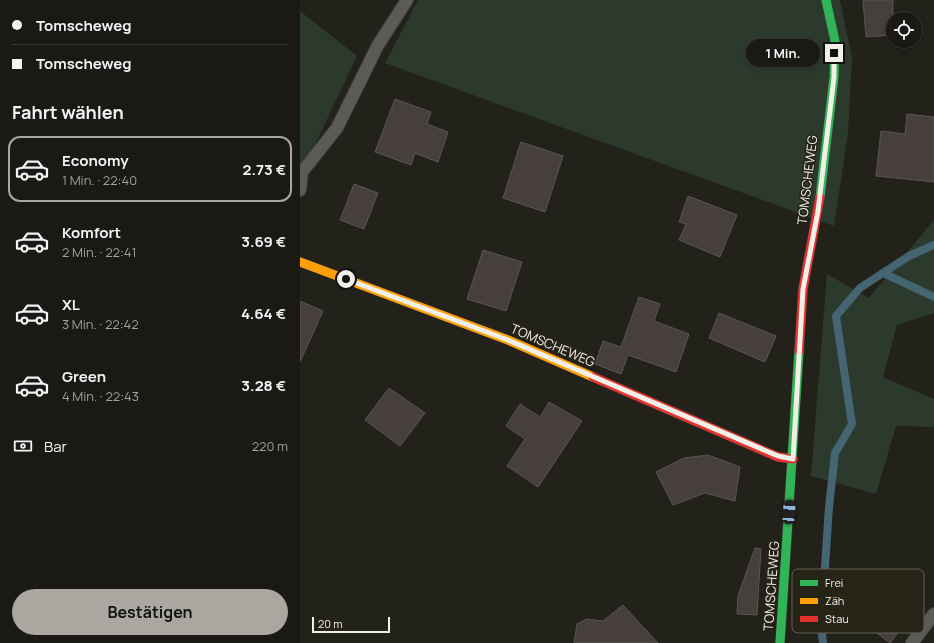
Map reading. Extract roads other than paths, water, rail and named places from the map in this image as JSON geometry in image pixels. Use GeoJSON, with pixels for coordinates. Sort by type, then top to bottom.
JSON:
{"type":"FeatureCollection","features":[{"type":"Feature","properties":{"kind":"street","name":"TOMSCHEWEG"},"geometry":{"type":"LineString","coordinates":[[780,643],[803,289],[818,211],[834,77],[834,41],[826,0]]}},
{"type":"Feature","properties":{"kind":"street","name":"TOMSCHEWEG"},"geometry":{"type":"LineString","coordinates":[[300,262],[508,340],[778,456],[793,459]]}},
{"type":"Feature","properties":{"kind":"lane"},"geometry":{"type":"LineString","coordinates":[[300,190],[302,172],[337,128],[378,45],[406,0]]}},
{"type":"Feature","properties":{"kind":"lane"},"geometry":{"type":"LineString","coordinates":[[924,627],[934,614]]}},
{"type":"Feature","properties":{"kind":"lane"},"geometry":{"type":"LineString","coordinates":[[912,643],[920,633]]}},
{"type":"Feature","properties":{"kind":"waterway"},"geometry":{"type":"LineString","coordinates":[[825,569],[829,507],[835,453],[852,424],[836,316],[860,288],[909,256],[934,245]]}},
{"type":"Feature","properties":{"kind":"waterway"},"geometry":{"type":"LineString","coordinates":[[883,273],[934,297]]}},
{"type":"Feature","properties":{"kind":"waterway"},"geometry":{"type":"LineString","coordinates":[[822,633],[823,643]]}}]}
